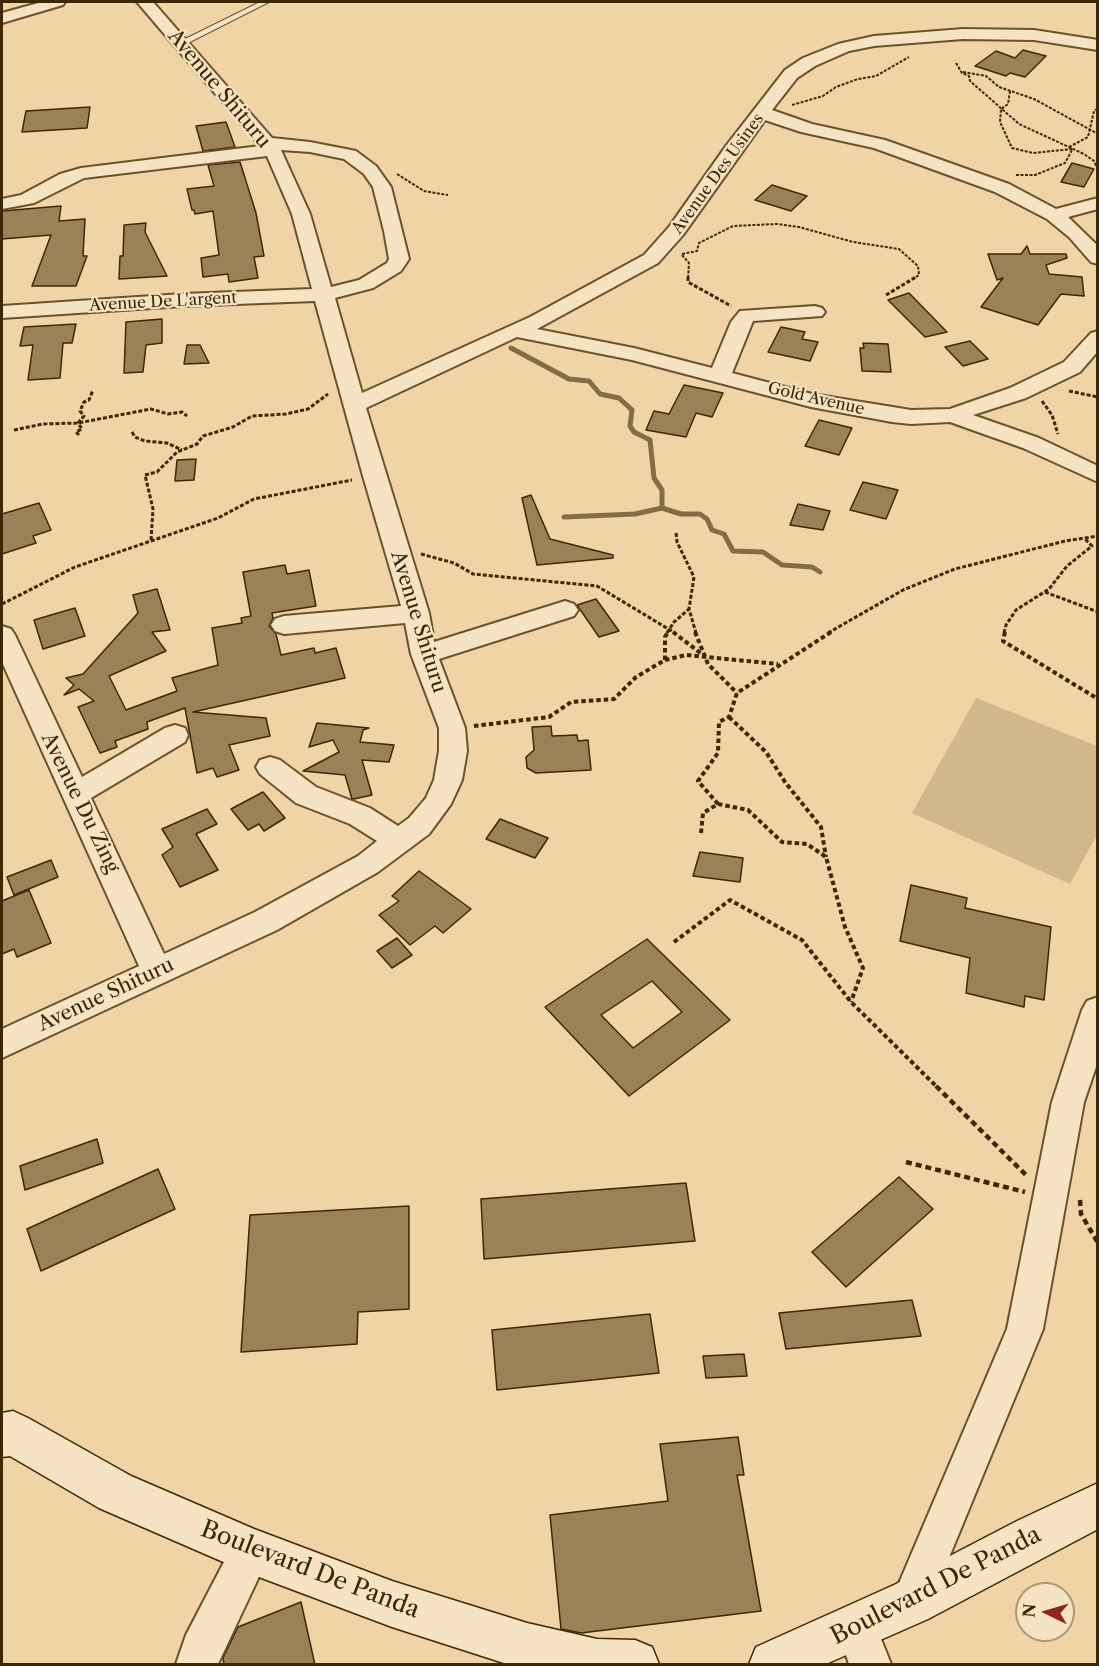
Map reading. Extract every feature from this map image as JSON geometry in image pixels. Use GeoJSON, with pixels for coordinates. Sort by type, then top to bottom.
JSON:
{"type":"FeatureCollection","features":[{"type":"Feature","properties":{"kind":"street"},"geometry":{"type":"LineString","coordinates":[[2,18],[57,2]]}},
{"type":"Feature","properties":{"kind":"street","name":"Avenue Shituru"},"geometry":{"type":"LineString","coordinates":[[2,1044],[266,921],[369,864],[419,826],[437,804],[448,780],[453,752],[452,728],[424,654],[416,613],[346,380],[301,214],[269,147],[145,2]]}},
{"type":"Feature","properties":{"kind":"street","name":"Avenue Des Usines"},"geometry":{"type":"LineString","coordinates":[[355,405],[474,348],[518,331],[651,259],[676,231],[702,192],[791,74],[809,62],[843,47],[865,42],[996,33],[1052,37],[1098,45]]}},
{"type":"Feature","properties":{"kind":"street"},"geometry":{"type":"LineString","coordinates":[[765,109],[807,128],[879,144],[1025,198],[1054,215],[1076,233],[1098,258]]}},
{"type":"Feature","properties":{"kind":"street"},"geometry":{"type":"LineString","coordinates":[[2,204],[27,199],[66,178],[81,173],[269,147],[310,147],[350,155],[370,170]]}},
{"type":"Feature","properties":{"kind":"street","name":"Avenue De L'argent"},"geometry":{"type":"LineString","coordinates":[[2,312],[183,300],[324,295],[344,291],[381,277],[394,267],[399,258],[382,187],[370,170]]}},
{"type":"Feature","properties":{"kind":"street"},"geometry":{"type":"LineString","coordinates":[[1054,215],[1098,203]]}},
{"type":"Feature","properties":{"kind":"street"},"geometry":{"type":"LineString","coordinates":[[720,375],[741,322],[747,315],[815,312]]}},
{"type":"Feature","properties":{"kind":"street","name":"Gold Avenue"},"geometry":{"type":"LineString","coordinates":[[518,331],[634,354],[811,400],[892,416],[952,415],[1018,393],[1072,367],[1098,337]]}},
{"type":"Feature","properties":{"kind":"street"},"geometry":{"type":"LineString","coordinates":[[952,415],[1031,443],[1098,475]]}},
{"type":"Feature","properties":{"kind":"street"},"geometry":{"type":"LineString","coordinates":[[424,654],[565,610]]}},
{"type":"Feature","properties":{"kind":"street"},"geometry":{"type":"LineString","coordinates":[[284,625],[416,613]]}},
{"type":"Feature","properties":{"kind":"street","name":"Avenue Du Zing"},"geometry":{"type":"LineString","coordinates":[[2,635],[157,971]]}},
{"type":"Feature","properties":{"kind":"street"},"geometry":{"type":"LineString","coordinates":[[76,794],[175,735]]}},
{"type":"Feature","properties":{"kind":"street"},"geometry":{"type":"LineString","coordinates":[[270,767],[306,795],[360,816],[399,841]]}},
{"type":"Feature","properties":{"kind":"street"},"geometry":{"type":"LineString","coordinates":[[911,1602],[1025,1329],[1052,1199],[1068,1102],[1098,1010]]}},
{"type":"Feature","properties":{"kind":"street","name":"Boulevard De Panda"},"geometry":{"type":"LineString","coordinates":[[5,1430],[115,1492],[251,1551],[392,1604],[527,1647],[597,1663],[635,1665]]}},
{"type":"Feature","properties":{"kind":"street","name":"Boulevard De Panda"},"geometry":{"type":"LineString","coordinates":[[773,1665],[864,1646],[911,1602],[1098,1505]]}},
{"type":"Feature","properties":{"kind":"street"},"geometry":{"type":"LineString","coordinates":[[197,1665],[201,1650],[251,1551]]}},
{"type":"Feature","properties":{"kind":"lane"},"geometry":{"type":"LineString","coordinates":[[181,44],[265,2]]}},
{"type":"Feature","properties":{"kind":"path"},"geometry":{"type":"LineString","coordinates":[[765,109],[793,105],[823,96],[836,87],[876,76],[902,59],[917,54]]}},
{"type":"Feature","properties":{"kind":"path"},"geometry":{"type":"LineString","coordinates":[[956,63],[962,72],[969,76],[970,81],[1018,124],[1071,148],[1094,161],[1097,168]]}},
{"type":"Feature","properties":{"kind":"path"},"geometry":{"type":"LineString","coordinates":[[962,72],[986,76],[999,87],[1034,99],[1098,134]]}},
{"type":"Feature","properties":{"kind":"path"},"geometry":{"type":"LineString","coordinates":[[1001,109],[1008,104],[1010,91]]}},
{"type":"Feature","properties":{"kind":"path"},"geometry":{"type":"LineString","coordinates":[[1001,109],[1000,126],[1012,148],[1033,153],[1071,148],[1088,137],[1094,111],[1098,108]]}},
{"type":"Feature","properties":{"kind":"path"},"geometry":{"type":"LineString","coordinates":[[965,175],[1035,175],[1065,163],[1071,148]]}},
{"type":"Feature","properties":{"kind":"path"},"geometry":{"type":"LineString","coordinates":[[370,170],[394,172],[410,180],[424,191],[448,195]]}},
{"type":"Feature","properties":{"kind":"path"},"geometry":{"type":"LineString","coordinates":[[747,315],[688,282],[689,263],[681,254],[697,252],[699,243],[732,226],[783,225],[862,244],[899,249],[918,266],[918,275],[885,295]]}},
{"type":"Feature","properties":{"kind":"path"},"geometry":{"type":"LineString","coordinates":[[152,540],[153,508],[145,475],[157,472],[182,450],[197,444],[203,436],[233,427],[252,416],[286,414],[308,409],[346,380]]}},
{"type":"Feature","properties":{"kind":"path"},"geometry":{"type":"LineString","coordinates":[[78,423],[84,417],[80,411],[84,402],[89,400],[93,390]]}},
{"type":"Feature","properties":{"kind":"path"},"geometry":{"type":"LineString","coordinates":[[1040,398],[1052,415],[1059,436]]}},
{"type":"Feature","properties":{"kind":"path"},"geometry":{"type":"LineString","coordinates":[[14,430],[43,424],[78,423],[151,409],[168,414],[182,412],[187,416]]}},
{"type":"Feature","properties":{"kind":"path"},"geometry":{"type":"LineString","coordinates":[[78,423],[82,429],[76,432],[79,435]]}},
{"type":"Feature","properties":{"kind":"path"},"geometry":{"type":"LineString","coordinates":[[132,432],[135,437],[145,441],[167,443],[182,450]]}},
{"type":"Feature","properties":{"kind":"path"},"geometry":{"type":"LineString","coordinates":[[2,604],[75,567],[218,518],[254,499],[374,476]]}},
{"type":"Feature","properties":{"kind":"path"},"geometry":{"type":"LineString","coordinates":[[676,533],[677,542],[694,577],[689,609],[704,655],[708,664],[737,693]]}},
{"type":"Feature","properties":{"kind":"path"},"geometry":{"type":"LineString","coordinates":[[826,857],[807,844],[782,842],[748,810],[718,804],[698,781],[718,753],[719,722],[729,717],[737,693],[778,664],[903,590],[955,569],[1065,541],[1098,536]]}},
{"type":"Feature","properties":{"kind":"path"},"geometry":{"type":"LineString","coordinates":[[1084,538],[1092,546],[1067,566],[1044,592],[1016,610],[1006,625],[1003,641],[1098,699]]}},
{"type":"Feature","properties":{"kind":"path"},"geometry":{"type":"LineString","coordinates":[[395,547],[454,563],[473,574],[597,585],[670,629],[704,655]]}},
{"type":"Feature","properties":{"kind":"path"},"geometry":{"type":"LineString","coordinates":[[1044,592],[1098,612]]}},
{"type":"Feature","properties":{"kind":"path"},"geometry":{"type":"LineString","coordinates":[[664,660],[665,637],[674,622],[689,609]]}},
{"type":"Feature","properties":{"kind":"path"},"geometry":{"type":"LineString","coordinates":[[452,728],[549,717],[571,702],[614,699],[636,677],[664,660],[686,655],[778,664]]}},
{"type":"Feature","properties":{"kind":"path"},"geometry":{"type":"LineString","coordinates":[[729,717],[766,752],[784,782],[821,827],[826,857],[845,927],[863,968],[851,1002]]}},
{"type":"Feature","properties":{"kind":"path"},"geometry":{"type":"LineString","coordinates":[[701,833],[703,813],[718,804]]}},
{"type":"Feature","properties":{"kind":"path"},"geometry":{"type":"LineString","coordinates":[[674,942],[730,900],[802,940],[851,1002],[1052,1199]]}},
{"type":"Feature","properties":{"kind":"path"},"geometry":{"type":"LineString","coordinates":[[906,1162],[1052,1199]]}},
{"type":"Feature","properties":{"kind":"shaded area"},"geometry":{"type":"Polygon","coordinates":[[[976,698],[1097,746],[1097,835],[1070,884],[912,813],[976,698]]]}},
{"type":"Feature","properties":{"kind":"building"},"geometry":{"type":"Polygon","coordinates":[[[1023,50],[1046,56],[1025,77],[1010,73],[1006,76],[975,66],[996,51],[1015,58],[1023,50]]]}},
{"type":"Feature","properties":{"kind":"building"},"geometry":{"type":"Polygon","coordinates":[[[90,107],[87,128],[22,132],[26,111],[90,107]]]}},
{"type":"Feature","properties":{"kind":"building"},"geometry":{"type":"Polygon","coordinates":[[[226,122],[235,147],[203,151],[196,126],[226,122]]]}},
{"type":"Feature","properties":{"kind":"building"},"geometry":{"type":"Polygon","coordinates":[[[240,162],[256,213],[264,256],[254,257],[258,278],[229,282],[228,274],[203,277],[201,258],[219,255],[213,211],[195,214],[187,189],[214,186],[208,165],[240,162]]]}},
{"type":"Feature","properties":{"kind":"building"},"geometry":{"type":"Polygon","coordinates":[[[1072,163],[1094,169],[1084,187],[1061,182],[1072,163]]]}},
{"type":"Feature","properties":{"kind":"building"},"geometry":{"type":"Polygon","coordinates":[[[772,185],[807,196],[791,211],[755,200],[772,185]]]}},
{"type":"Feature","properties":{"kind":"building"},"geometry":{"type":"Polygon","coordinates":[[[61,206],[59,221],[85,219],[83,256],[87,256],[76,286],[32,286],[51,235],[2,239],[2,211],[61,206]]]}},
{"type":"Feature","properties":{"kind":"building"},"geometry":{"type":"Polygon","coordinates":[[[146,223],[145,232],[167,276],[119,279],[120,256],[123,256],[124,225],[146,223]]]}},
{"type":"Feature","properties":{"kind":"building"},"geometry":{"type":"Polygon","coordinates":[[[1027,246],[1030,254],[1066,254],[1067,258],[1046,265],[1049,274],[1082,277],[1084,296],[1061,294],[1038,325],[981,307],[1003,278],[997,280],[988,254],[1021,254],[1027,246]]]}},
{"type":"Feature","properties":{"kind":"building"},"geometry":{"type":"Polygon","coordinates":[[[909,293],[947,332],[925,337],[888,300],[909,293]]]}},
{"type":"Feature","properties":{"kind":"building"},"geometry":{"type":"Polygon","coordinates":[[[162,319],[162,343],[146,345],[143,372],[124,373],[126,322],[162,319]]]}},
{"type":"Feature","properties":{"kind":"building"},"geometry":{"type":"Polygon","coordinates":[[[76,324],[72,343],[63,343],[60,378],[28,380],[33,345],[20,346],[24,327],[76,324]]]}},
{"type":"Feature","properties":{"kind":"building"},"geometry":{"type":"Polygon","coordinates":[[[781,327],[805,332],[802,339],[818,342],[810,361],[768,352],[781,327]]]}},
{"type":"Feature","properties":{"kind":"building"},"geometry":{"type":"Polygon","coordinates":[[[970,341],[988,359],[963,366],[945,347],[970,341]]]}},
{"type":"Feature","properties":{"kind":"building"},"geometry":{"type":"Polygon","coordinates":[[[863,343],[888,344],[891,372],[862,371],[860,348],[864,348],[863,343]]]}},
{"type":"Feature","properties":{"kind":"building"},"geometry":{"type":"Polygon","coordinates":[[[187,345],[200,345],[209,363],[184,364],[187,345]]]}},
{"type":"Feature","properties":{"kind":"building"},"geometry":{"type":"Polygon","coordinates":[[[684,385],[723,393],[712,417],[696,413],[686,437],[646,430],[654,411],[669,414],[684,385]]]}},
{"type":"Feature","properties":{"kind":"building"},"geometry":{"type":"Polygon","coordinates":[[[819,420],[852,428],[839,455],[805,446],[819,420]]]}},
{"type":"Feature","properties":{"kind":"building"},"geometry":{"type":"Polygon","coordinates":[[[196,459],[194,480],[175,481],[177,460],[196,459]]]}},
{"type":"Feature","properties":{"kind":"building"},"geometry":{"type":"Polygon","coordinates":[[[863,482],[898,490],[886,519],[850,510],[863,482]]]}},
{"type":"Feature","properties":{"kind":"building"},"geometry":{"type":"Polygon","coordinates":[[[531,495],[550,539],[613,555],[613,558],[537,565],[522,498],[531,495]]]}},
{"type":"Feature","properties":{"kind":"building"},"geometry":{"type":"Polygon","coordinates":[[[39,503],[51,530],[33,536],[36,543],[2,554],[2,514],[39,503]]]}},
{"type":"Feature","properties":{"kind":"building"},"geometry":{"type":"Polygon","coordinates":[[[798,504],[830,511],[823,530],[790,525],[798,504]]]}},
{"type":"Feature","properties":{"kind":"building"},"geometry":{"type":"Polygon","coordinates":[[[285,565],[287,574],[309,570],[316,606],[272,613],[273,618],[269,626],[276,634],[281,655],[314,648],[315,653],[336,648],[345,678],[193,712],[266,718],[270,736],[229,745],[239,770],[217,777],[213,768],[197,773],[185,708],[147,722],[148,729],[115,741],[117,747],[100,753],[78,707],[94,701],[79,689],[64,695],[74,685],[66,678],[83,674],[138,613],[133,595],[157,589],[170,630],[152,632],[166,651],[109,676],[126,710],[177,691],[172,678],[218,665],[212,628],[242,623],[241,618],[251,616],[243,572],[285,565]]]}},
{"type":"Feature","properties":{"kind":"building"},"geometry":{"type":"Polygon","coordinates":[[[596,599],[619,631],[599,637],[577,605],[596,599]]]}},
{"type":"Feature","properties":{"kind":"building"},"geometry":{"type":"Polygon","coordinates":[[[75,608],[85,636],[43,649],[34,620],[75,608]]]}},
{"type":"Feature","properties":{"kind":"building"},"geometry":{"type":"Polygon","coordinates":[[[317,723],[369,728],[363,730],[360,742],[394,745],[389,762],[362,760],[372,795],[352,799],[345,775],[303,771],[339,752],[333,740],[309,747],[317,723]]]}},
{"type":"Feature","properties":{"kind":"building"},"geometry":{"type":"Polygon","coordinates":[[[551,726],[552,736],[577,735],[578,741],[588,740],[591,770],[536,773],[527,768],[526,757],[534,750],[532,727],[551,726]]]}},
{"type":"Feature","properties":{"kind":"building"},"geometry":{"type":"Polygon","coordinates":[[[263,792],[285,818],[264,831],[259,824],[248,830],[231,809],[263,792]]]}},
{"type":"Feature","properties":{"kind":"building"},"geometry":{"type":"Polygon","coordinates":[[[207,809],[217,824],[196,834],[218,870],[180,887],[162,855],[173,847],[162,829],[207,809]]]}},
{"type":"Feature","properties":{"kind":"building"},"geometry":{"type":"Polygon","coordinates":[[[500,819],[548,838],[535,858],[486,839],[500,819]]]}},
{"type":"Feature","properties":{"kind":"building"},"geometry":{"type":"Polygon","coordinates":[[[700,852],[743,858],[740,882],[693,876],[700,852]]]}},
{"type":"Feature","properties":{"kind":"building"},"geometry":{"type":"Polygon","coordinates":[[[51,860],[58,877],[14,895],[7,877],[51,860]]]}},
{"type":"Feature","properties":{"kind":"building"},"geometry":{"type":"Polygon","coordinates":[[[419,871],[471,909],[443,933],[435,926],[410,945],[379,915],[399,901],[392,896],[419,871]]]}},
{"type":"Feature","properties":{"kind":"building"},"geometry":{"type":"Polygon","coordinates":[[[911,885],[967,898],[965,908],[1051,927],[1044,1000],[1025,996],[1024,1007],[966,993],[970,958],[900,941],[911,885]]]}},
{"type":"Feature","properties":{"kind":"building"},"geometry":{"type":"Polygon","coordinates":[[[29,890],[51,943],[17,957],[14,949],[2,954],[2,901],[29,890]]]}},
{"type":"Feature","properties":{"kind":"building"},"geometry":{"type":"Polygon","coordinates":[[[397,938],[412,955],[392,968],[377,951],[397,938]]]}},
{"type":"Feature","properties":{"kind":"building"},"geometry":{"type":"Polygon","coordinates":[[[647,939],[730,1020],[629,1096],[545,1007],[647,939]],[[652,981],[601,1015],[633,1048],[682,1012],[652,981]]]}},
{"type":"Feature","properties":{"kind":"building"},"geometry":{"type":"Polygon","coordinates":[[[97,1139],[103,1163],[25,1190],[20,1166],[97,1139]]]}},
{"type":"Feature","properties":{"kind":"building"},"geometry":{"type":"Polygon","coordinates":[[[158,1169],[175,1209],[41,1271],[27,1229],[158,1169]]]}},
{"type":"Feature","properties":{"kind":"building"},"geometry":{"type":"Polygon","coordinates":[[[899,1177],[933,1209],[846,1287],[812,1252],[899,1177]]]}},
{"type":"Feature","properties":{"kind":"building"},"geometry":{"type":"Polygon","coordinates":[[[686,1183],[695,1241],[484,1259],[481,1199],[686,1183]]]}},
{"type":"Feature","properties":{"kind":"building"},"geometry":{"type":"Polygon","coordinates":[[[409,1206],[409,1309],[358,1312],[357,1344],[241,1352],[250,1215],[409,1206]]]}},
{"type":"Feature","properties":{"kind":"building"},"geometry":{"type":"Polygon","coordinates":[[[912,1300],[921,1336],[786,1349],[779,1313],[912,1300]]]}},
{"type":"Feature","properties":{"kind":"building"},"geometry":{"type":"Polygon","coordinates":[[[650,1314],[659,1373],[497,1390],[492,1330],[650,1314]]]}},
{"type":"Feature","properties":{"kind":"building"},"geometry":{"type":"Polygon","coordinates":[[[744,1354],[747,1376],[706,1378],[703,1356],[744,1354]]]}},
{"type":"Feature","properties":{"kind":"building"},"geometry":{"type":"Polygon","coordinates":[[[738,1437],[744,1475],[737,1475],[761,1611],[581,1633],[561,1629],[550,1515],[668,1501],[660,1444],[738,1437]]]}},
{"type":"Feature","properties":{"kind":"building"},"geometry":{"type":"Polygon","coordinates":[[[301,1602],[315,1665],[224,1665],[223,1658],[238,1627],[301,1602]]]}},
{"type":"Feature","properties":{"kind":"waterway"},"geometry":{"type":"LineString","coordinates":[[511,348],[569,379],[589,381],[600,394],[619,398],[632,410],[630,426],[634,432],[650,440],[654,478],[662,490],[662,508]]}},
{"type":"Feature","properties":{"kind":"waterway"},"geometry":{"type":"LineString","coordinates":[[564,517],[635,514],[662,508]]}},
{"type":"Feature","properties":{"kind":"waterway"},"geometry":{"type":"LineString","coordinates":[[662,508],[681,514],[700,514],[707,519],[712,530],[724,534],[733,551],[763,552],[782,565],[812,567],[820,572]]}}]}
